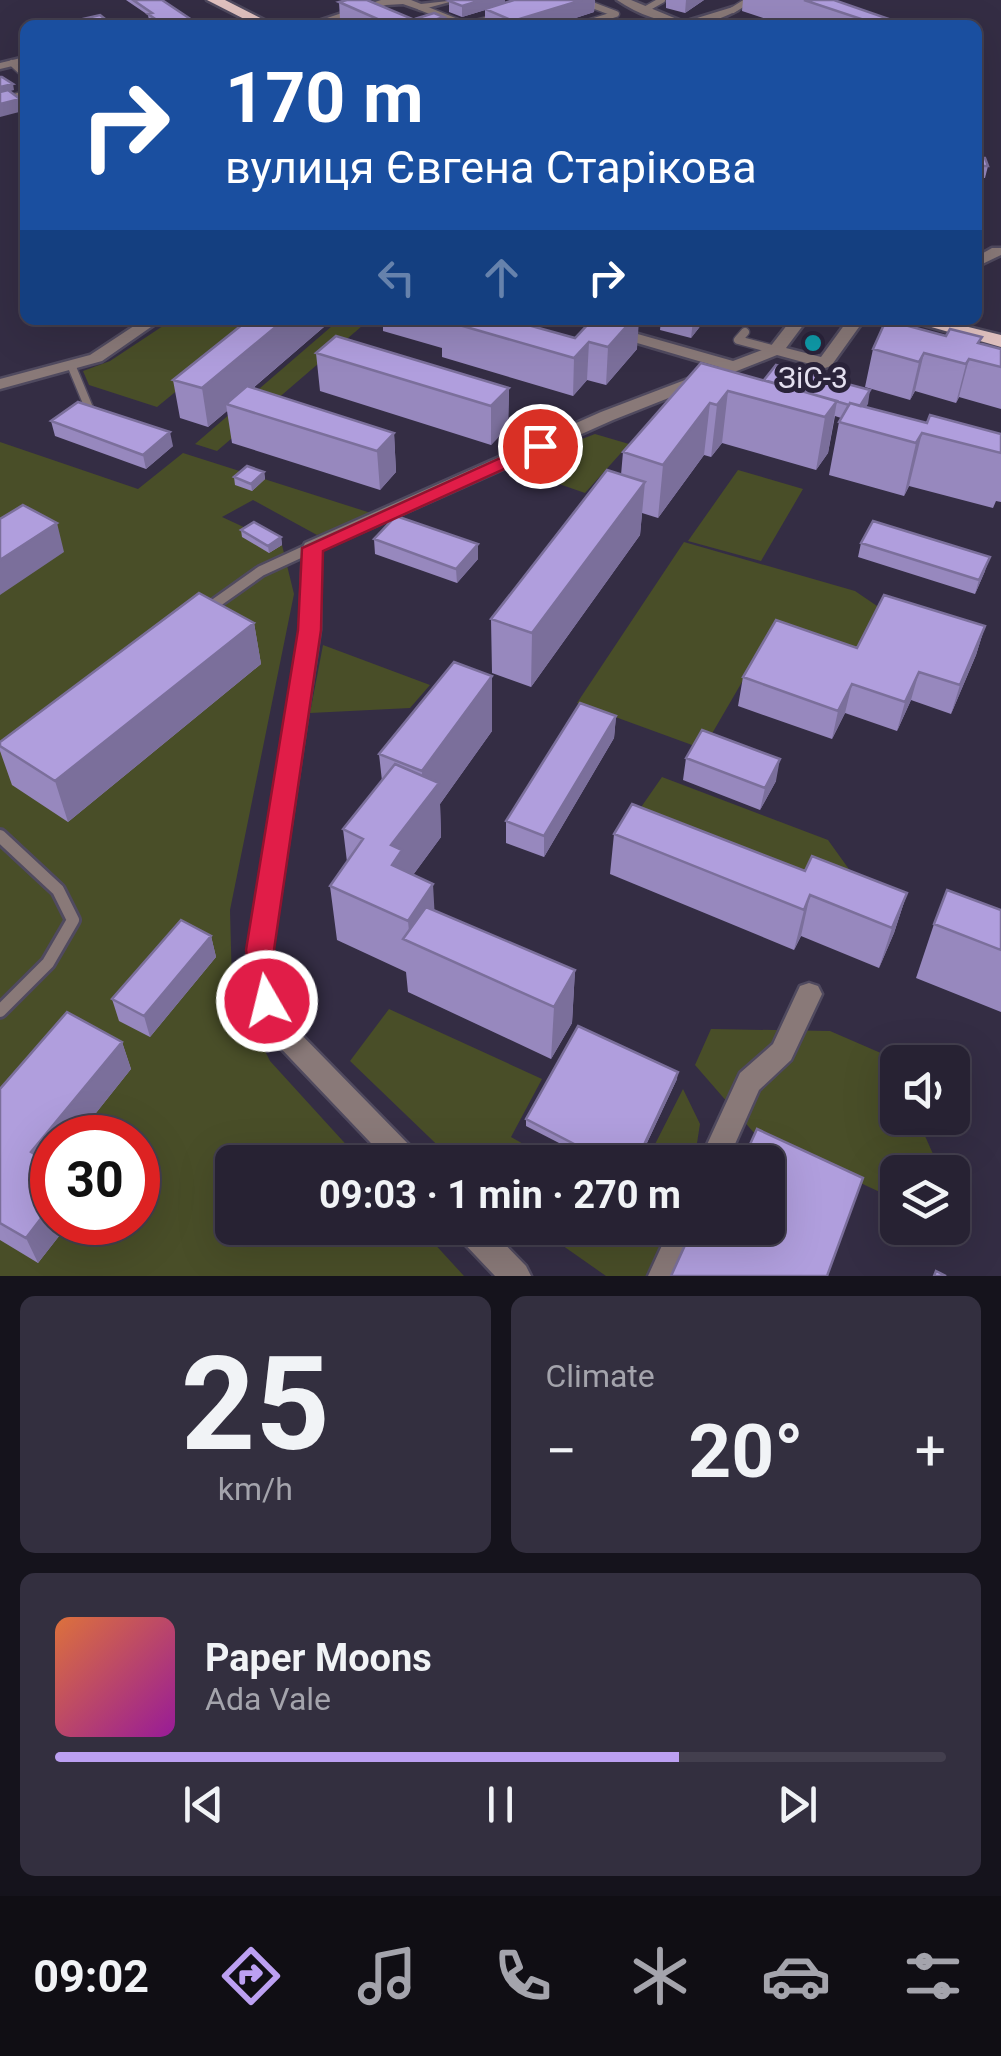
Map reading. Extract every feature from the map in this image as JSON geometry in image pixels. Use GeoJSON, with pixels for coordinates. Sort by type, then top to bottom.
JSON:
{"type":"FeatureCollection","features":[{"type":"Feature","properties":{"kind":"main road"},"geometry":{"type":"LineString","coordinates":[[214,0],[256,20]]}},
{"type":"Feature","properties":{"kind":"main road"},"geometry":{"type":"LineString","coordinates":[[938,325],[967,332],[995,346]]}},
{"type":"Feature","properties":{"kind":"street"},"geometry":{"type":"LineString","coordinates":[[327,20],[384,2],[404,1],[420,7],[452,0]]}},
{"type":"Feature","properties":{"kind":"street"},"geometry":{"type":"LineString","coordinates":[[622,0],[672,20]]}},
{"type":"Feature","properties":{"kind":"street"},"geometry":{"type":"LineString","coordinates":[[700,20],[732,10]]}},
{"type":"Feature","properties":{"kind":"street"},"geometry":{"type":"LineString","coordinates":[[0,384],[72,368],[117,346],[146,325]]}},
{"type":"Feature","properties":{"kind":"street"},"geometry":{"type":"LineString","coordinates":[[595,343],[611,325],[733,366]]}},
{"type":"Feature","properties":{"kind":"street"},"geometry":{"type":"LineString","coordinates":[[391,1145],[280,1030],[267,1001],[260,950],[310,630],[312,548],[590,424],[776,350],[795,325]]}},
{"type":"Feature","properties":{"kind":"street"},"geometry":{"type":"LineString","coordinates":[[776,350],[826,362],[852,325]]}},
{"type":"Feature","properties":{"kind":"street"},"geometry":{"type":"LineString","coordinates":[[720,1145],[748,1082],[782,1052],[809,994]]}},
{"type":"Feature","properties":{"kind":"street"},"geometry":{"type":"LineString","coordinates":[[486,1245],[516,1276]]}},
{"type":"Feature","properties":{"kind":"street"},"geometry":{"type":"LineString","coordinates":[[663,1276],[677,1245]]}},
{"type":"Feature","properties":{"kind":"lane"},"geometry":{"type":"LineString","coordinates":[[579,0],[616,14],[597,20]]}},
{"type":"Feature","properties":{"kind":"lane"},"geometry":{"type":"LineString","coordinates":[[646,9],[662,0]]}},
{"type":"Feature","properties":{"kind":"lane"},"geometry":{"type":"LineString","coordinates":[[732,10],[749,0]]}},
{"type":"Feature","properties":{"kind":"lane"},"geometry":{"type":"LineString","coordinates":[[420,7],[453,20]]}},
{"type":"Feature","properties":{"kind":"lane"},"geometry":{"type":"LineString","coordinates":[[486,20],[506,15]]}},
{"type":"Feature","properties":{"kind":"lane"},"geometry":{"type":"LineString","coordinates":[[744,332],[738,340],[776,350]]}},
{"type":"Feature","properties":{"kind":"lane"},"geometry":{"type":"LineString","coordinates":[[72,368],[88,408]]}},
{"type":"Feature","properties":{"kind":"lane"},"geometry":{"type":"LineString","coordinates":[[198,616],[261,572],[312,548]]}},
{"type":"Feature","properties":{"kind":"lane"},"geometry":{"type":"LineString","coordinates":[[0,836],[72,908],[74,925],[66,942],[0,1012]]}},
{"type":"Feature","properties":{"kind":"green space"},"geometry":{"type":"Polygon","coordinates":[[[164,325],[257,325],[157,407],[89,385],[83,371],[110,361],[164,325]]]}},
{"type":"Feature","properties":{"kind":"green space"},"geometry":{"type":"Polygon","coordinates":[[[333,325],[362,326],[217,451],[195,444],[333,325]]]}},
{"type":"Feature","properties":{"kind":"green space"},"geometry":{"type":"Polygon","coordinates":[[[595,434],[629,444],[585,493],[519,470],[517,464],[595,434]]]}},
{"type":"Feature","properties":{"kind":"green space"},"geometry":{"type":"Polygon","coordinates":[[[0,442],[138,489],[183,453],[374,514],[317,535],[253,500],[222,517],[282,545],[294,594],[230,910],[232,985],[270,1061],[347,1145],[215,1145],[215,1245],[436,1245],[464,1276],[0,1276],[0,442]]]}},
{"type":"Feature","properties":{"kind":"green space"},"geometry":{"type":"Polygon","coordinates":[[[738,470],[803,489],[761,561],[688,541],[738,470]]]}},
{"type":"Feature","properties":{"kind":"green space"},"geometry":{"type":"Polygon","coordinates":[[[684,542],[855,591],[880,608],[850,666],[767,639],[703,749],[577,703],[684,542]]]}},
{"type":"Feature","properties":{"kind":"green space"},"geometry":{"type":"Polygon","coordinates":[[[323,645],[430,685],[410,708],[310,713],[323,645]]]}},
{"type":"Feature","properties":{"kind":"green space"},"geometry":{"type":"Polygon","coordinates":[[[662,777],[828,840],[889,925],[621,836],[662,777]]]}},
{"type":"Feature","properties":{"kind":"green space"},"geometry":{"type":"Polygon","coordinates":[[[389,1009],[542,1079],[511,1137],[525,1145],[437,1145],[350,1061],[389,1009]]]}},
{"type":"Feature","properties":{"kind":"green space"},"geometry":{"type":"Polygon","coordinates":[[[711,1029],[830,1031],[880,1053],[880,1135],[925,1135],[933,1155],[880,1155],[880,1192],[755,1134],[695,1065],[711,1029]]]}},
{"type":"Feature","properties":{"kind":"green space"},"geometry":{"type":"Polygon","coordinates":[[[683,1089],[700,1124],[697,1145],[655,1145],[683,1089]]]}},
{"type":"Feature","properties":{"kind":"green space"},"geometry":{"type":"Polygon","coordinates":[[[562,1245],[661,1245],[646,1276],[606,1276],[562,1245]]]}},
{"type":"Feature","properties":{"kind":"building"},"geometry":{"type":"Polygon","coordinates":[[[133,0],[162,0],[192,20],[157,20],[148,14],[152,13],[133,0]]]}},
{"type":"Feature","properties":{"kind":"building"},"geometry":{"type":"Polygon","coordinates":[[[367,0],[415,20],[380,20],[339,2],[367,0]]]}},
{"type":"Feature","properties":{"kind":"building"},"geometry":{"type":"Polygon","coordinates":[[[482,0],[462,6],[449,1],[482,0]]]}},
{"type":"Feature","properties":{"kind":"building"},"geometry":{"type":"Polygon","coordinates":[[[514,0],[582,0],[516,20],[485,9],[514,0]]]}},
{"type":"Feature","properties":{"kind":"building"},"geometry":{"type":"Polygon","coordinates":[[[804,0],[834,0],[889,19],[864,20],[804,0]]]}},
{"type":"Feature","properties":{"kind":"building"},"geometry":{"type":"Polygon","coordinates":[[[434,13],[444,17],[434,20],[418,18],[434,13]]]}},
{"type":"Feature","properties":{"kind":"building"},"geometry":{"type":"Polygon","coordinates":[[[100,15],[106,20],[78,20],[100,15]]]}},
{"type":"Feature","properties":{"kind":"building"},"geometry":{"type":"Polygon","coordinates":[[[2,77],[13,84],[0,87],[2,77]]]}},
{"type":"Feature","properties":{"kind":"building"},"geometry":{"type":"Polygon","coordinates":[[[8,90],[20,99],[0,104],[0,92],[8,90]]]}},
{"type":"Feature","properties":{"kind":"building"},"geometry":{"type":"Polygon","coordinates":[[[242,325],[278,325],[202,388],[173,380],[242,325]]]}},
{"type":"Feature","properties":{"kind":"building"},"geometry":{"type":"Polygon","coordinates":[[[459,325],[528,325],[575,338],[587,325],[628,325],[608,347],[589,342],[574,358],[459,325]]]}},
{"type":"Feature","properties":{"kind":"building"},"geometry":{"type":"Polygon","coordinates":[[[884,325],[905,325],[946,336],[950,329],[982,337],[978,343],[1001,349],[1001,367],[969,359],[966,364],[924,353],[919,362],[873,349],[884,325]]]}},
{"type":"Feature","properties":{"kind":"building"},"geometry":{"type":"Polygon","coordinates":[[[336,336],[509,388],[491,406],[316,353],[336,336]]]}},
{"type":"Feature","properties":{"kind":"building"},"geometry":{"type":"Polygon","coordinates":[[[701,363],[837,401],[825,417],[728,391],[717,405],[710,403],[663,465],[623,452],[701,363]]]}},
{"type":"Feature","properties":{"kind":"building"},"geometry":{"type":"Polygon","coordinates":[[[776,365],[870,390],[860,406],[849,405],[764,380],[776,365]]]}},
{"type":"Feature","properties":{"kind":"building"},"geometry":{"type":"Polygon","coordinates":[[[247,386],[394,433],[377,451],[226,404],[247,386]]]}},
{"type":"Feature","properties":{"kind":"building"},"geometry":{"type":"Polygon","coordinates":[[[78,402],[170,432],[143,455],[51,421],[78,402]]]}},
{"type":"Feature","properties":{"kind":"building"},"geometry":{"type":"Polygon","coordinates":[[[850,403],[927,423],[930,415],[1001,434],[1001,453],[922,433],[916,443],[839,422],[850,403]]]}},
{"type":"Feature","properties":{"kind":"building"},"geometry":{"type":"Polygon","coordinates":[[[247,466],[264,472],[251,484],[234,477],[247,466]]]}},
{"type":"Feature","properties":{"kind":"building"},"geometry":{"type":"Polygon","coordinates":[[[607,470],[645,482],[532,633],[491,619],[607,470]]]}},
{"type":"Feature","properties":{"kind":"building"},"geometry":{"type":"Polygon","coordinates":[[[23,505],[57,523],[0,560],[0,519],[23,505]]]}},
{"type":"Feature","properties":{"kind":"building"},"geometry":{"type":"Polygon","coordinates":[[[396,516],[478,544],[456,569],[374,539],[396,516]]]}},
{"type":"Feature","properties":{"kind":"building"},"geometry":{"type":"Polygon","coordinates":[[[873,521],[990,557],[979,580],[861,543],[873,521]]]}},
{"type":"Feature","properties":{"kind":"building"},"geometry":{"type":"Polygon","coordinates":[[[254,522],[281,537],[268,546],[241,530],[254,522]]]}},
{"type":"Feature","properties":{"kind":"building"},"geometry":{"type":"Polygon","coordinates":[[[199,593],[254,623],[55,781],[0,746],[0,742],[199,593]]]}},
{"type":"Feature","properties":{"kind":"building"},"geometry":{"type":"Polygon","coordinates":[[[884,595],[985,626],[960,685],[919,672],[905,702],[852,684],[838,711],[743,677],[776,620],[857,648],[884,595]]]}},
{"type":"Feature","properties":{"kind":"building"},"geometry":{"type":"Polygon","coordinates":[[[454,662],[492,676],[422,771],[379,754],[454,662]]]}},
{"type":"Feature","properties":{"kind":"building"},"geometry":{"type":"Polygon","coordinates":[[[580,703],[616,716],[544,836],[506,821],[580,703]]]}},
{"type":"Feature","properties":{"kind":"building"},"geometry":{"type":"Polygon","coordinates":[[[702,730],[780,759],[765,788],[686,758],[702,730]]]}},
{"type":"Feature","properties":{"kind":"building"},"geometry":{"type":"Polygon","coordinates":[[[395,764],[439,783],[391,845],[402,850],[392,865],[433,884],[408,921],[330,886],[363,839],[343,829],[395,764]]]}},
{"type":"Feature","properties":{"kind":"building"},"geometry":{"type":"Polygon","coordinates":[[[632,804],[805,871],[812,856],[907,893],[892,928],[810,895],[804,910],[614,834],[632,804]]]}},
{"type":"Feature","properties":{"kind":"building"},"geometry":{"type":"Polygon","coordinates":[[[947,890],[1001,910],[1001,950],[934,924],[947,890]]]}},
{"type":"Feature","properties":{"kind":"building"},"geometry":{"type":"Polygon","coordinates":[[[426,907],[575,970],[554,1007],[403,939],[426,907]]]}},
{"type":"Feature","properties":{"kind":"building"},"geometry":{"type":"Polygon","coordinates":[[[181,920],[211,936],[144,1016],[112,999],[181,920]]]}},
{"type":"Feature","properties":{"kind":"building"},"geometry":{"type":"Polygon","coordinates":[[[67,1012],[122,1042],[62,1115],[30,1115],[30,1233],[26,1238],[0,1223],[0,1089],[67,1012]]]}},
{"type":"Feature","properties":{"kind":"building"},"geometry":{"type":"Polygon","coordinates":[[[578,1026],[678,1072],[644,1145],[576,1145],[526,1119],[578,1026]]]}},
{"type":"Feature","properties":{"kind":"building"},"geometry":{"type":"Polygon","coordinates":[[[757,1129],[863,1178],[827,1276],[671,1276],[685,1245],[785,1245],[785,1145],[750,1145],[757,1129]]]}},
{"type":"Feature","properties":{"kind":"place","name":"ЗіС-3"},"geometry":{"type":"Point","coordinates":[813,343]}},
{"type":"Feature","properties":{"kind":"route"},"geometry":{"type":"LineString","coordinates":[[267,1001],[260,950],[310,630],[312,548],[540,446]]}}]}
